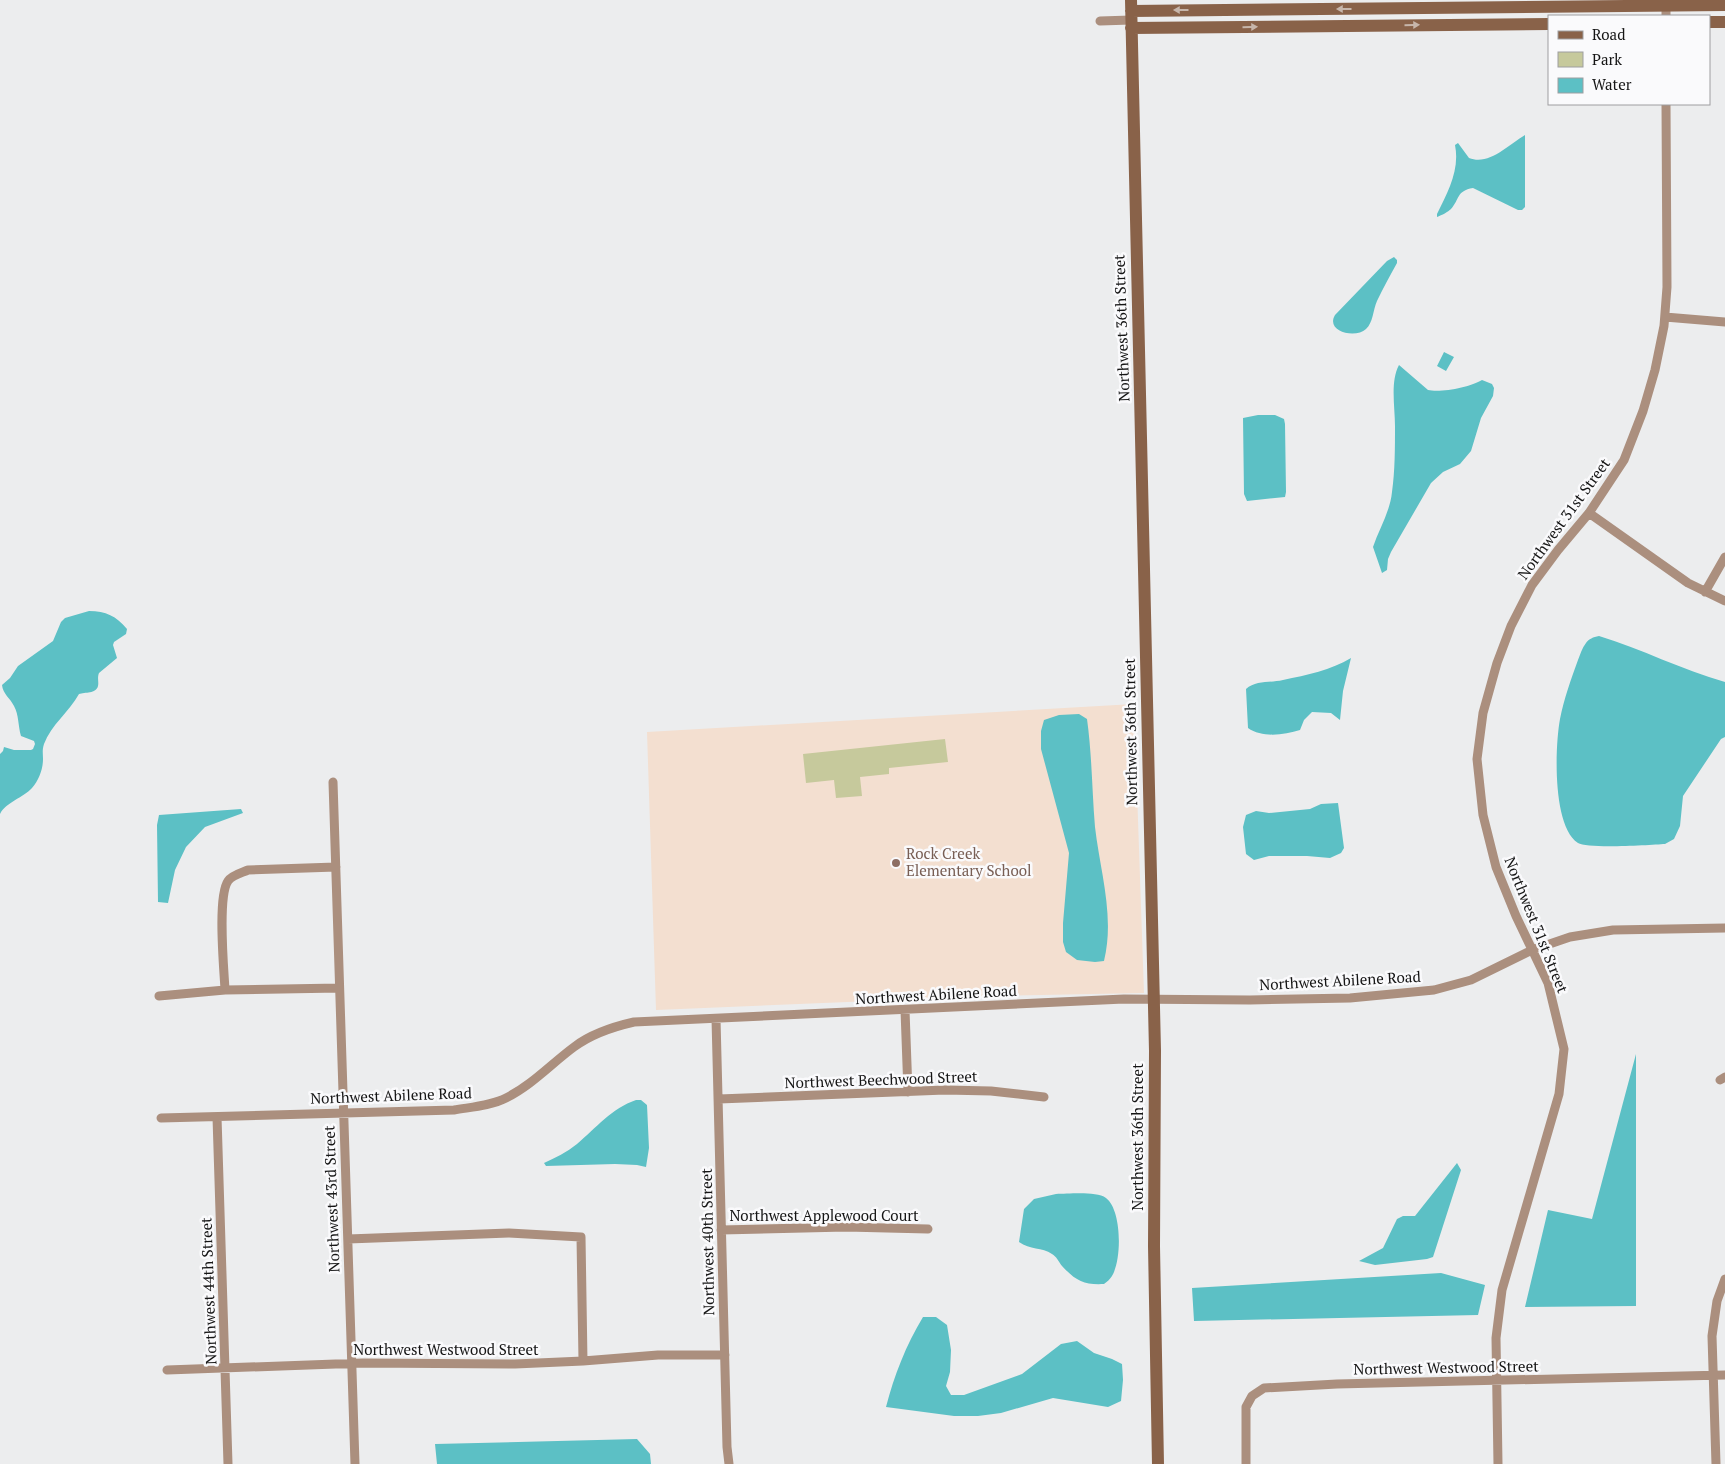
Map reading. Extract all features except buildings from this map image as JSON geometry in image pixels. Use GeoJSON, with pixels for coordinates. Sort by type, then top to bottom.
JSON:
{"type":"FeatureCollection","features":[{"type":"Feature","properties":{"kind":"main road"},"geometry":{"type":"LineString","coordinates":[[1131,15],[1388,4],[1666,8],[1725,5]]}},
{"type":"Feature","properties":{"kind":"main road"},"geometry":{"type":"LineString","coordinates":[[1131,15],[1548,24]]}},
{"type":"Feature","properties":{"kind":"main road","name":"Northwest 36th Street"},"geometry":{"type":"LineString","coordinates":[[1131,15],[1155,1061],[1154,1308],[1158,1464]]}},
{"type":"Feature","properties":{"kind":"main road"},"geometry":{"type":"LineString","coordinates":[[1710,22],[1725,22]]}},
{"type":"Feature","properties":{"kind":"street"},"geometry":{"type":"LineString","coordinates":[[1100,21],[1131,15]]}},
{"type":"Feature","properties":{"kind":"street","name":"Northwest 31st Street"},"geometry":{"type":"LineString","coordinates":[[1498,1464],[1496,1338],[1502,1290],[1559,1094],[1564,1049],[1548,983],[1516,916],[1496,867],[1483,815],[1477,759],[1483,713],[1497,662],[1511,626],[1532,585],[1589,513],[1624,460],[1655,370],[1664,326],[1668,287],[1666,105]]}},
{"type":"Feature","properties":{"kind":"street"},"geometry":{"type":"LineString","coordinates":[[1665,317],[1725,322]]}},
{"type":"Feature","properties":{"kind":"street"},"geometry":{"type":"LineString","coordinates":[[1589,513],[1688,583],[1725,601]]}},
{"type":"Feature","properties":{"kind":"street"},"geometry":{"type":"LineString","coordinates":[[1705,592],[1725,557]]}},
{"type":"Feature","properties":{"kind":"street","name":"Northwest 43rd Street"},"geometry":{"type":"LineString","coordinates":[[333,782],[342,1112],[355,1464]]}},
{"type":"Feature","properties":{"kind":"street"},"geometry":{"type":"LineString","coordinates":[[225,990],[223,898],[227,882],[235,875],[248,870],[336,867]]}},
{"type":"Feature","properties":{"kind":"street","name":"Northwest Abilene Road"},"geometry":{"type":"LineString","coordinates":[[161,1118],[454,1110],[485,1105],[504,1099],[523,1089],[575,1046],[596,1034],[613,1027],[634,1022],[1124,999],[1350,998],[1434,990],[1471,980],[1532,950],[1570,937],[1613,930],[1725,928]]}},
{"type":"Feature","properties":{"kind":"street"},"geometry":{"type":"LineString","coordinates":[[159,996],[225,990],[339,988]]}},
{"type":"Feature","properties":{"kind":"street"},"geometry":{"type":"LineString","coordinates":[[905,1010],[908,1092]]}},
{"type":"Feature","properties":{"kind":"street","name":"Northwest 40th Street"},"geometry":{"type":"LineString","coordinates":[[716,1019],[724,1355],[729,1464]]}},
{"type":"Feature","properties":{"kind":"street","name":"Northwest Beechwood Street"},"geometry":{"type":"LineString","coordinates":[[719,1100],[945,1090],[991,1091],[1044,1097]]}},
{"type":"Feature","properties":{"kind":"street","name":"Northwest 44th Street"},"geometry":{"type":"LineString","coordinates":[[217,1117],[228,1464]]}},
{"type":"Feature","properties":{"kind":"street","name":"Northwest Applewood Court"},"geometry":{"type":"LineString","coordinates":[[721,1230],[846,1227],[928,1229]]}},
{"type":"Feature","properties":{"kind":"street"},"geometry":{"type":"LineString","coordinates":[[348,1239],[509,1233],[581,1237],[583,1361]]}},
{"type":"Feature","properties":{"kind":"street"},"geometry":{"type":"LineString","coordinates":[[1716,1464],[1712,1336],[1717,1301],[1725,1279]]}},
{"type":"Feature","properties":{"kind":"street","name":"Northwest Westwood Street"},"geometry":{"type":"LineString","coordinates":[[167,1370],[352,1364],[515,1364],[658,1355],[724,1355]]}},
{"type":"Feature","properties":{"kind":"street","name":"Northwest Westwood Street"},"geometry":{"type":"LineString","coordinates":[[1246,1464],[1246,1407],[1252,1396],[1264,1388],[1337,1384],[1725,1375]]}},
{"type":"Feature","properties":{"kind":"shaded area","name":"Rock Creek Elementary School"},"geometry":{"type":"Polygon","coordinates":[[[1134,704],[1144,993],[995,996],[656,1010],[647,732],[1134,704]]]}},
{"type":"Feature","properties":{"kind":"green space"},"geometry":{"type":"Polygon","coordinates":[[[945,739],[948,762],[889,768],[889,774],[860,777],[862,796],[836,798],[834,780],[806,783],[803,754],[945,739]]]}},
{"type":"Feature","properties":{"kind":"water"},"geometry":{"type":"Polygon","coordinates":[[[1525,135],[1525,207],[1522,210],[1518,210],[1473,188],[1461,193],[1451,209],[1437,217],[1452,181],[1456,163],[1455,145],[1458,143],[1469,158],[1476,160],[1484,159],[1498,153],[1525,135]]]}},
{"type":"Feature","properties":{"kind":"water"},"geometry":{"type":"Polygon","coordinates":[[[1394,257],[1397,263],[1377,301],[1372,320],[1366,329],[1356,333],[1338,330],[1334,326],[1333,321],[1335,315],[1387,261],[1394,257]]]}},
{"type":"Feature","properties":{"kind":"water"},"geometry":{"type":"Polygon","coordinates":[[[1444,352],[1454,357],[1446,371],[1437,366],[1444,352]]]}},
{"type":"Feature","properties":{"kind":"water"},"geometry":{"type":"Polygon","coordinates":[[[1399,365],[1428,390],[1456,389],[1482,380],[1492,384],[1494,388],[1493,396],[1481,418],[1471,451],[1460,464],[1443,472],[1431,483],[1391,552],[1387,570],[1382,573],[1373,547],[1387,513],[1392,492],[1395,451],[1394,387],[1399,365]]]}},
{"type":"Feature","properties":{"kind":"water"},"geometry":{"type":"Polygon","coordinates":[[[1258,415],[1275,415],[1284,419],[1286,492],[1285,497],[1247,501],[1244,494],[1243,418],[1258,415]]]}},
{"type":"Feature","properties":{"kind":"water"},"geometry":{"type":"Polygon","coordinates":[[[89,611],[110,615],[127,629],[126,634],[114,642],[113,645],[117,658],[99,673],[97,689],[93,692],[79,694],[47,737],[43,750],[42,767],[39,778],[34,785],[6,806],[0,814],[0,754],[4,747],[14,750],[31,750],[35,744],[34,741],[21,736],[16,709],[2,685],[10,678],[18,666],[53,641],[61,622],[65,618],[89,611]]]}},
{"type":"Feature","properties":{"kind":"water"},"geometry":{"type":"Polygon","coordinates":[[[1599,636],[1693,672],[1725,682],[1725,737],[1721,739],[1683,796],[1680,826],[1674,839],[1665,844],[1584,845],[1578,843],[1570,834],[1564,820],[1557,785],[1557,747],[1560,719],[1582,649],[1588,640],[1599,636]]]}},
{"type":"Feature","properties":{"kind":"water"},"geometry":{"type":"Polygon","coordinates":[[[1351,658],[1343,691],[1340,720],[1331,713],[1312,712],[1304,720],[1300,730],[1294,732],[1266,734],[1248,728],[1246,689],[1250,686],[1318,672],[1351,658]]]}},
{"type":"Feature","properties":{"kind":"water"},"geometry":{"type":"Polygon","coordinates":[[[1079,714],[1087,719],[1095,827],[1106,894],[1107,944],[1104,961],[1095,962],[1077,960],[1066,952],[1063,942],[1069,853],[1041,749],[1041,731],[1044,720],[1059,715],[1079,714]]]}},
{"type":"Feature","properties":{"kind":"water"},"geometry":{"type":"Polygon","coordinates":[[[1338,803],[1344,848],[1341,853],[1330,858],[1269,856],[1254,860],[1246,854],[1243,827],[1246,815],[1256,811],[1269,813],[1310,809],[1321,804],[1338,803]]]}},
{"type":"Feature","properties":{"kind":"water"},"geometry":{"type":"Polygon","coordinates":[[[241,809],[243,813],[205,827],[186,847],[175,870],[168,903],[158,902],[157,825],[159,815],[241,809]]]}},
{"type":"Feature","properties":{"kind":"water"},"geometry":{"type":"Polygon","coordinates":[[[1636,1054],[1636,1306],[1525,1307],[1548,1210],[1592,1219],[1636,1054]]]}},
{"type":"Feature","properties":{"kind":"water"},"geometry":{"type":"Polygon","coordinates":[[[636,1100],[641,1100],[647,1105],[649,1148],[646,1167],[615,1164],[546,1166],[544,1163],[573,1147],[612,1113],[636,1100]]]}},
{"type":"Feature","properties":{"kind":"water"},"geometry":{"type":"Polygon","coordinates":[[[1457,1163],[1461,1170],[1433,1257],[1375,1265],[1359,1261],[1383,1248],[1397,1219],[1403,1216],[1415,1216],[1457,1163]]]}},
{"type":"Feature","properties":{"kind":"water"},"geometry":{"type":"Polygon","coordinates":[[[1056,1194],[1096,1194],[1106,1198],[1111,1204],[1118,1224],[1118,1259],[1111,1277],[1104,1284],[1091,1284],[1076,1279],[1052,1254],[1019,1242],[1024,1209],[1034,1199],[1056,1194]]]}},
{"type":"Feature","properties":{"kind":"water"},"geometry":{"type":"Polygon","coordinates":[[[1441,1273],[1485,1285],[1478,1315],[1194,1321],[1192,1288],[1441,1273]]]}},
{"type":"Feature","properties":{"kind":"water"},"geometry":{"type":"Polygon","coordinates":[[[923,1317],[936,1317],[947,1325],[951,1350],[950,1372],[946,1386],[951,1395],[964,1395],[1022,1374],[1061,1344],[1077,1341],[1094,1353],[1122,1364],[1121,1401],[1108,1407],[1053,1398],[1001,1413],[978,1416],[954,1416],[886,1407],[901,1361],[923,1317]]]}},
{"type":"Feature","properties":{"kind":"water"},"geometry":{"type":"Polygon","coordinates":[[[637,1439],[650,1454],[651,1464],[437,1464],[435,1444],[637,1439]]]}},
{"type":"Feature","properties":{"kind":"place","name":"Rock Creek Elementary School"},"geometry":{"type":"Point","coordinates":[896,863]}}]}
